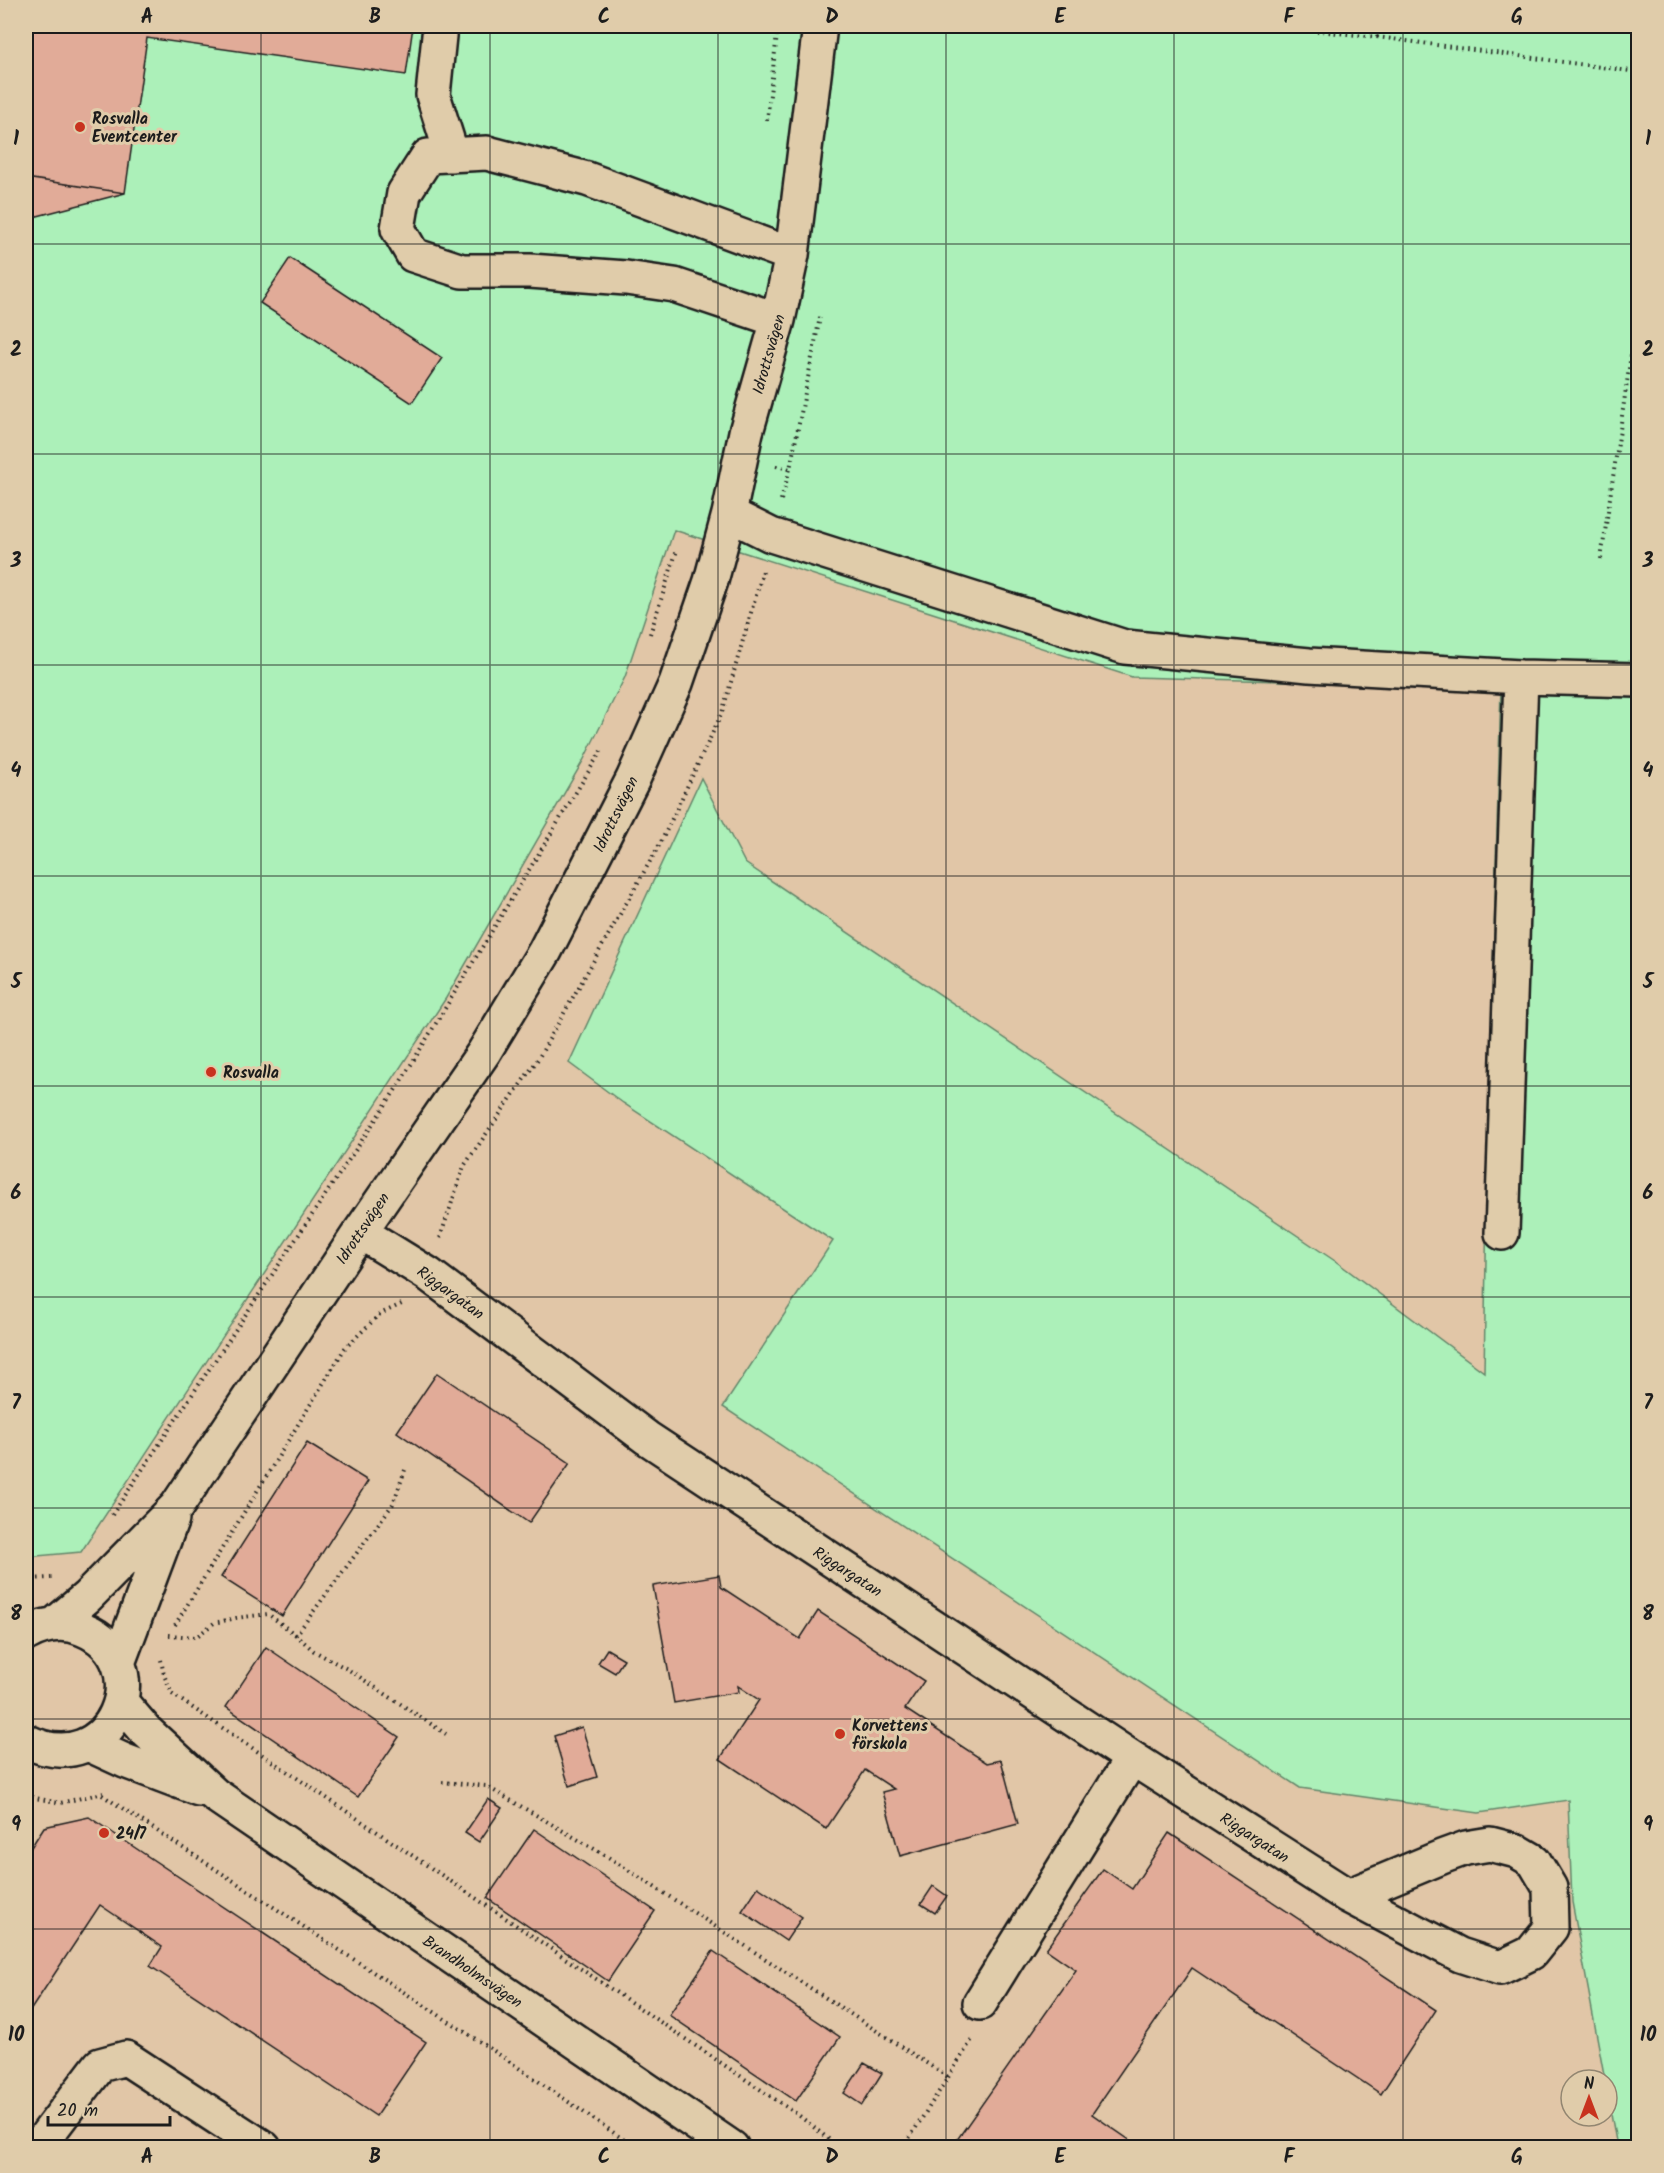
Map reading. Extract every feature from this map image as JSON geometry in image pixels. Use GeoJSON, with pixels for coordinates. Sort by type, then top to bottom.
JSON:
{"type":"FeatureCollection","features":[{"type":"Feature","properties":{"kind":"street"},"geometry":{"type":"LineString","coordinates":[[440,26],[433,95],[452,155]]}},
{"type":"Feature","properties":{"kind":"street","name":"Idrottsvägen"},"geometry":{"type":"LineString","coordinates":[[36,1628],[87,1597],[177,1506],[360,1232],[484,1052],[545,951],[633,779],[676,683],[711,581],[729,514],[746,432],[778,320],[792,255],[820,26]]}},
{"type":"Feature","properties":{"kind":"street"},"geometry":{"type":"LineString","coordinates":[[778,320],[674,285],[626,278],[530,271],[462,271],[413,255],[398,230],[404,193],[428,156],[487,153],[587,179],[792,255]]}},
{"type":"Feature","properties":{"kind":"street"},"geometry":{"type":"LineString","coordinates":[[729,514],[771,536],[1125,647],[1309,665],[1521,677],[1638,680]]}},
{"type":"Feature","properties":{"kind":"street"},"geometry":{"type":"LineString","coordinates":[[1502,1233],[1521,677]]}},
{"type":"Feature","properties":{"kind":"street","name":"Riggargatan"},"geometry":{"type":"LineString","coordinates":[[360,1232],[428,1274],[647,1438],[1132,1758],[1348,1896],[1460,1955],[1500,1968],[1531,1953],[1551,1928],[1550,1888],[1534,1861],[1516,1851],[1490,1844],[1466,1848],[1348,1896]]}},
{"type":"Feature","properties":{"kind":"street","name":"Idrottsvägen"},"geometry":{"type":"LineString","coordinates":[[118,1663],[177,1506]]}},
{"type":"Feature","properties":{"kind":"street"},"geometry":{"type":"LineString","coordinates":[[26,1790],[41,1746],[72,1749],[88,1744],[102,1734],[113,1721],[121,1702],[122,1683],[118,1663],[107,1646],[93,1633],[74,1626],[36,1628]]}},
{"type":"Feature","properties":{"kind":"street","name":"Brandholmsvägen"},"geometry":{"type":"LineString","coordinates":[[121,1702],[146,1731],[215,1795],[732,2148]]}},
{"type":"Feature","properties":{"kind":"street","name":"Brandholmsvägen"},"geometry":{"type":"LineString","coordinates":[[88,1744],[125,1761],[215,1795]]}},
{"type":"Feature","properties":{"kind":"street"},"geometry":{"type":"LineString","coordinates":[[980,2003],[1132,1758]]}},
{"type":"Feature","properties":{"kind":"street"},"geometry":{"type":"LineString","coordinates":[[37,2148],[100,2065],[126,2058],[264,2148]]}},
{"type":"Feature","properties":{"kind":"path"},"geometry":{"type":"LineString","coordinates":[[767,127],[778,26]]}},
{"type":"Feature","properties":{"kind":"path"},"geometry":{"type":"LineString","coordinates":[[1269,26],[1377,37],[1638,72]]}},
{"type":"Feature","properties":{"kind":"path"},"geometry":{"type":"LineString","coordinates":[[1377,37],[1378,26]]}},
{"type":"Feature","properties":{"kind":"path"},"geometry":{"type":"LineString","coordinates":[[1601,559],[1638,307]]}},
{"type":"Feature","properties":{"kind":"path"},"geometry":{"type":"LineString","coordinates":[[782,496],[793,500]]}},
{"type":"Feature","properties":{"kind":"path"},"geometry":{"type":"LineString","coordinates":[[649,637],[677,550]]}},
{"type":"Feature","properties":{"kind":"path"},"geometry":{"type":"LineString","coordinates":[[111,1516],[398,1086],[606,742]]}},
{"type":"Feature","properties":{"kind":"path"},"geometry":{"type":"LineString","coordinates":[[296,1635],[393,1504],[405,1470]]}},
{"type":"Feature","properties":{"kind":"path"},"geometry":{"type":"LineString","coordinates":[[26,1579],[60,1580]]}},
{"type":"Feature","properties":{"kind":"path"},"geometry":{"type":"LineString","coordinates":[[169,1635],[196,1637],[214,1623],[268,1614],[314,1652],[349,1670],[446,1734]]}},
{"type":"Feature","properties":{"kind":"path"},"geometry":{"type":"LineString","coordinates":[[158,1651],[172,1694],[797,2114],[840,2148]]}},
{"type":"Feature","properties":{"kind":"path"},"geometry":{"type":"LineString","coordinates":[[442,1782],[486,1786],[608,1857],[948,2077]]}},
{"type":"Feature","properties":{"kind":"path"},"geometry":{"type":"LineString","coordinates":[[26,1790],[60,1803],[102,1795],[474,2038],[636,2148]]}},
{"type":"Feature","properties":{"kind":"path"},"geometry":{"type":"LineString","coordinates":[[903,2148],[979,2028],[980,2003]]}},
{"type":"Feature","properties":{"kind":"green space","name":"Rosvalla"},"geometry":{"type":"Polygon","coordinates":[[[26,26],[1638,26],[1638,2147],[1617,2147],[1614,2128],[1619,2128],[1619,2068],[1603,2068],[1572,1902],[1568,1800],[1479,1813],[1300,1788],[723,1407],[833,1241],[623,1103],[569,1063],[701,778],[745,863],[1338,1263],[1484,1372],[1501,687],[1132,677],[674,530],[625,677],[583,761],[446,998],[81,1552],[26,1557],[26,26]]]}},
{"type":"Feature","properties":{"kind":"building","name":"Rosvalla Eventcenter"},"geometry":{"type":"Polygon","coordinates":[[[26,26],[413,26],[406,75],[147,38],[125,193],[26,178],[26,26]]]}},
{"type":"Feature","properties":{"kind":"building"},"geometry":{"type":"Polygon","coordinates":[[[26,178],[125,193],[26,219],[26,178]]]}},
{"type":"Feature","properties":{"kind":"building"},"geometry":{"type":"Polygon","coordinates":[[[290,258],[442,358],[412,403],[260,303],[290,258]]]}},
{"type":"Feature","properties":{"kind":"building"},"geometry":{"type":"Polygon","coordinates":[[[437,1373],[570,1463],[529,1523],[397,1432],[437,1373]]]}},
{"type":"Feature","properties":{"kind":"building"},"geometry":{"type":"Polygon","coordinates":[[[307,1443],[368,1481],[282,1616],[221,1577],[307,1443]]]}},
{"type":"Feature","properties":{"kind":"building","name":"Korvettens förskola"},"geometry":{"type":"Polygon","coordinates":[[[719,1575],[721,1587],[800,1639],[818,1611],[924,1681],[905,1709],[987,1763],[1001,1760],[1018,1824],[900,1856],[882,1792],[894,1789],[865,1770],[826,1829],[720,1759],[759,1700],[738,1686],[739,1692],[674,1703],[653,1586],[719,1575]]]}},
{"type":"Feature","properties":{"kind":"building"},"geometry":{"type":"Polygon","coordinates":[[[266,1647],[399,1737],[358,1797],[226,1707],[266,1647]]]}},
{"type":"Feature","properties":{"kind":"building"},"geometry":{"type":"Polygon","coordinates":[[[607,1649],[624,1659],[615,1673],[598,1663],[607,1649]]]}},
{"type":"Feature","properties":{"kind":"building"},"geometry":{"type":"Polygon","coordinates":[[[582,1727],[597,1777],[569,1786],[554,1736],[582,1727]]]}},
{"type":"Feature","properties":{"kind":"building"},"geometry":{"type":"Polygon","coordinates":[[[488,1799],[502,1808],[479,1842],[465,1833],[488,1799]]]}},
{"type":"Feature","properties":{"kind":"building"},"geometry":{"type":"Polygon","coordinates":[[[89,1817],[426,2042],[376,2116],[150,1966],[162,1947],[100,1905],[26,2017],[26,1855],[44,1827],[89,1817]]]}},
{"type":"Feature","properties":{"kind":"building"},"geometry":{"type":"Polygon","coordinates":[[[534,1829],[655,1911],[608,1981],[487,1898],[534,1829]]]}},
{"type":"Feature","properties":{"kind":"building"},"geometry":{"type":"Polygon","coordinates":[[[1169,1833],[1436,2010],[1381,2094],[1192,1968],[1092,2114],[1141,2148],[959,2148],[954,2144],[1076,1970],[1046,1949],[1103,1869],[1132,1889],[1169,1833]]]}},
{"type":"Feature","properties":{"kind":"building"},"geometry":{"type":"Polygon","coordinates":[[[933,1886],[947,1896],[935,1913],[921,1904],[933,1886]]]}},
{"type":"Feature","properties":{"kind":"building"},"geometry":{"type":"Polygon","coordinates":[[[758,1887],[802,1917],[786,1941],[742,1911],[758,1887]]]}},
{"type":"Feature","properties":{"kind":"building"},"geometry":{"type":"Polygon","coordinates":[[[713,1951],[840,2037],[796,2101],[669,2015],[713,1951]]]}},
{"type":"Feature","properties":{"kind":"building"},"geometry":{"type":"Polygon","coordinates":[[[864,2063],[882,2073],[862,2105],[844,2093],[864,2063]]]}},
{"type":"Feature","properties":{"kind":"place","name":"Rosvalla Eventcenter"},"geometry":{"type":"Point","coordinates":[80,127]}},
{"type":"Feature","properties":{"kind":"place","name":"Rosvalla"},"geometry":{"type":"Point","coordinates":[211,1072]}},
{"type":"Feature","properties":{"kind":"place","name":"Korvettens förskola"},"geometry":{"type":"Point","coordinates":[840,1734]}},
{"type":"Feature","properties":{"kind":"place","name":"24/7"},"geometry":{"type":"Point","coordinates":[104,1833]}}]}
